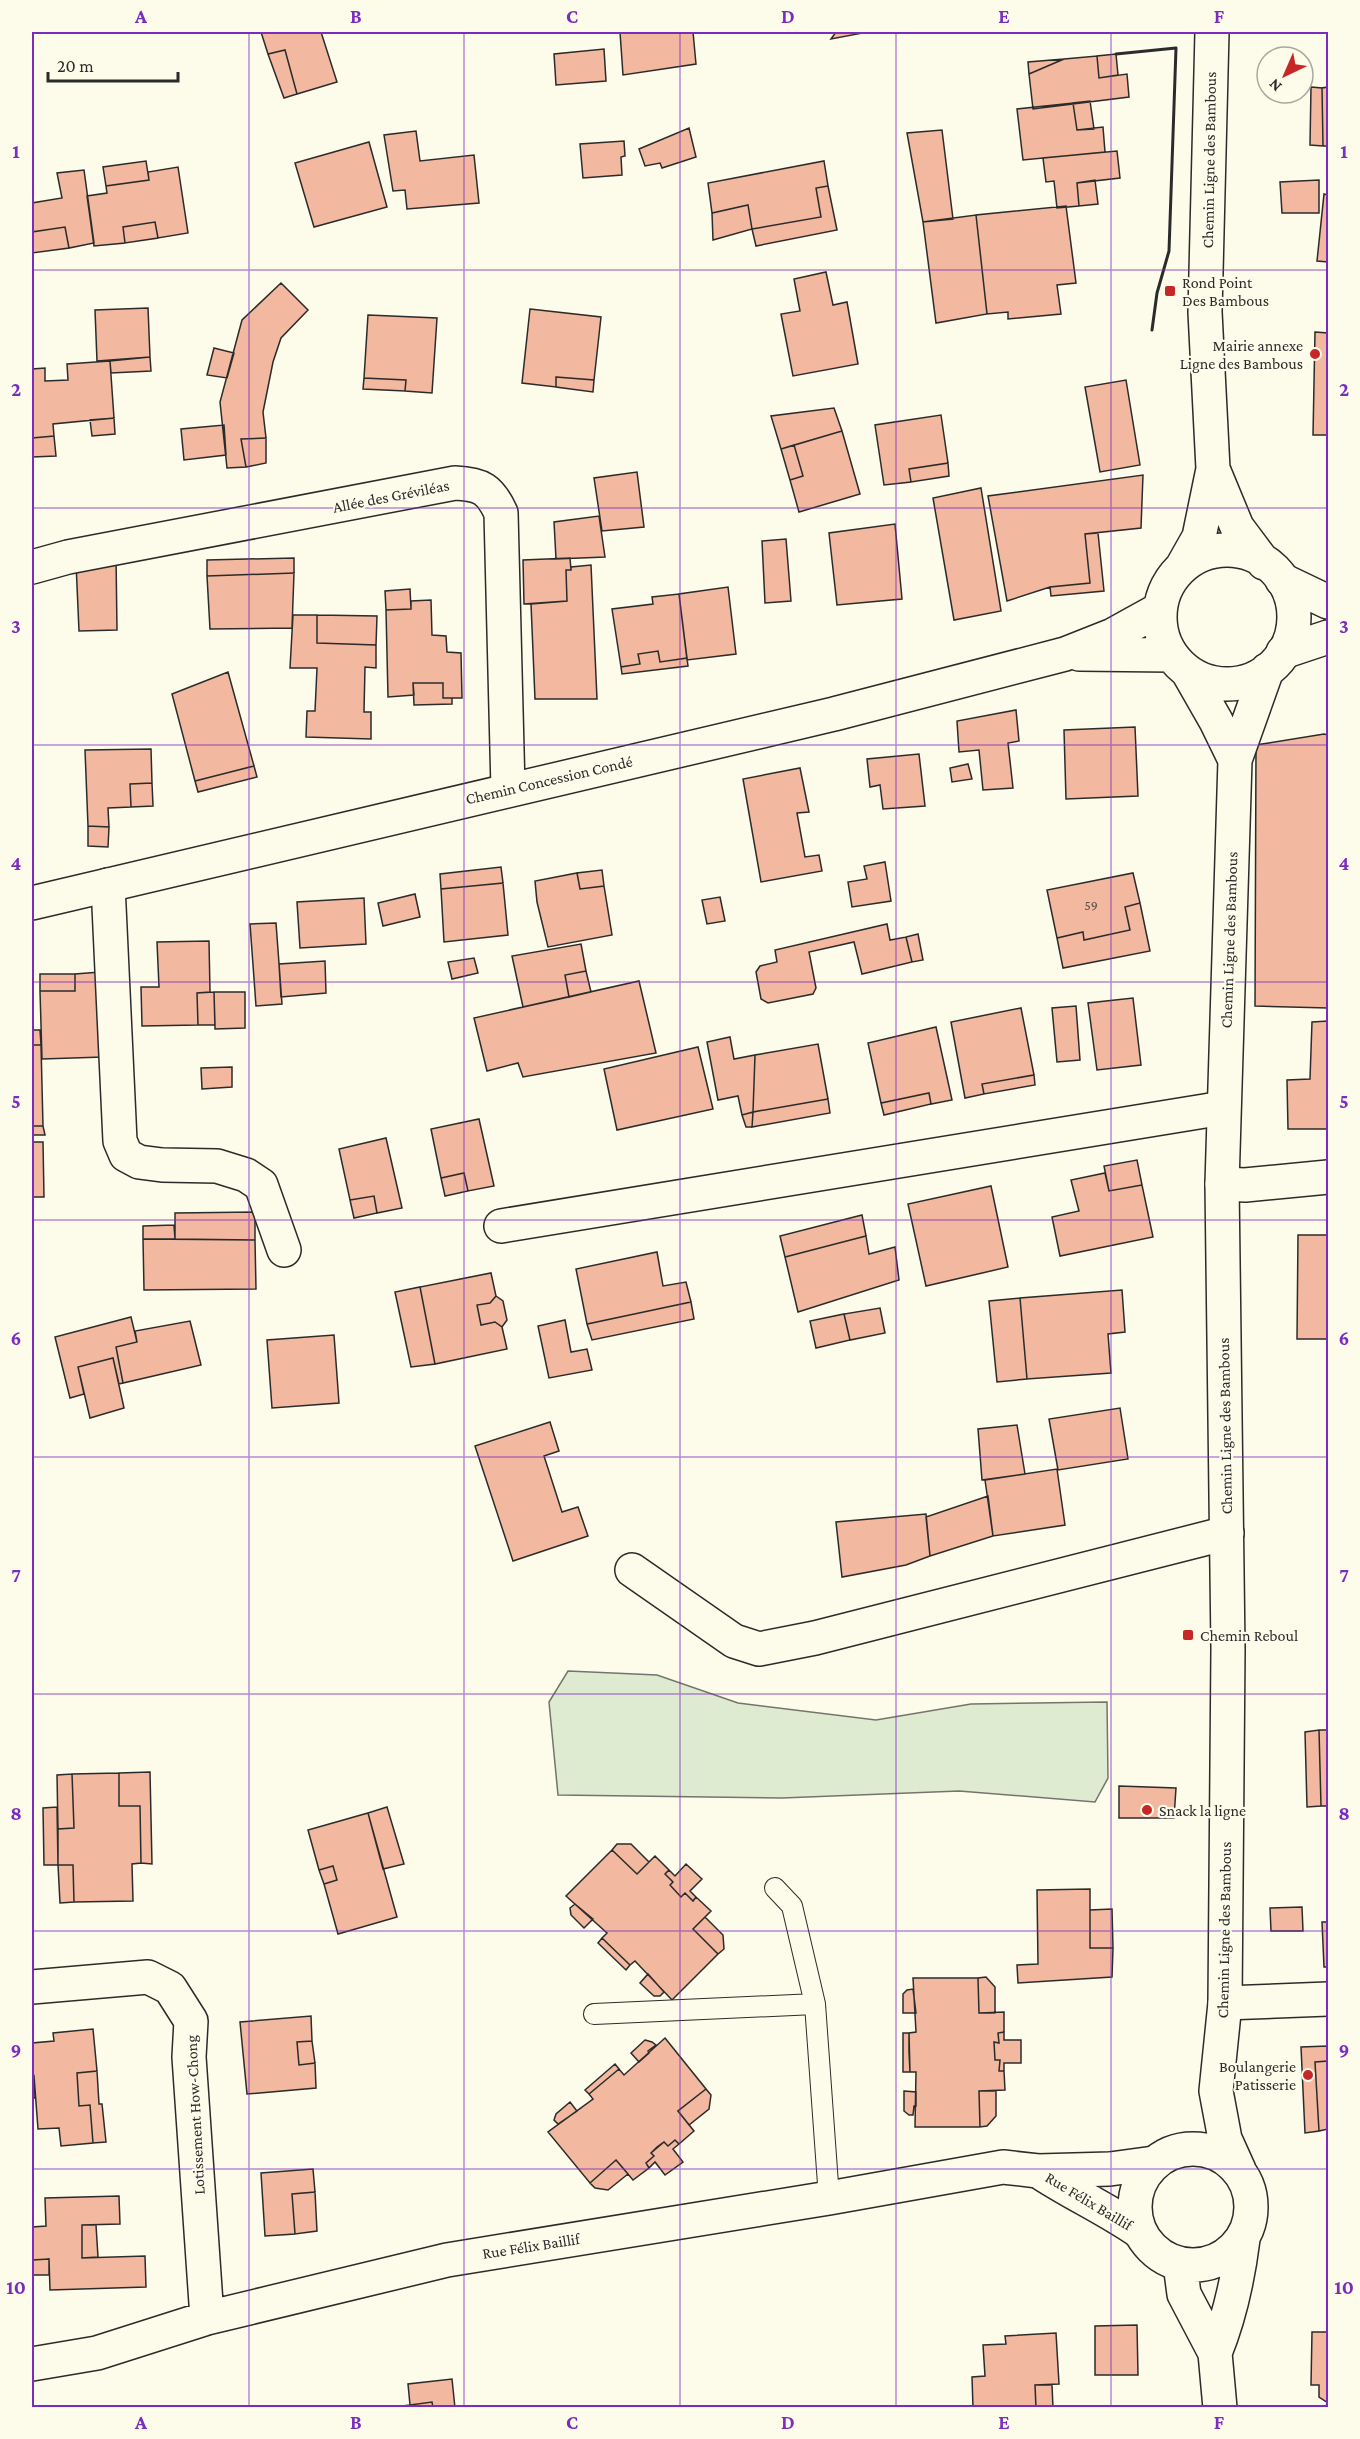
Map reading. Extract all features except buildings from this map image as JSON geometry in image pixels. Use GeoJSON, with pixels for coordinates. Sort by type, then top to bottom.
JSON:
{"type":"FeatureCollection","features":[{"type":"Feature","properties":{"kind":"street","name":"Chemin Ligne des Bambous"},"geometry":{"type":"LineString","coordinates":[[1182,567],[1199,537],[1213,469],[1205,312],[1212,32]]}},
{"type":"Feature","properties":{"kind":"street","name":"Chemin Ligne des Bambous"},"geometry":{"type":"LineString","coordinates":[[1213,469],[1237,527],[1273,572]]}},
{"type":"Feature","properties":{"kind":"street","name":"Allée des Gréviléas"},"geometry":{"type":"LineString","coordinates":[[32,567],[68,557],[455,483],[472,484],[484,488],[495,500],[501,513],[508,789]]}},
{"type":"Feature","properties":{"kind":"street"},"geometry":{"type":"LineString","coordinates":[[1273,572],[1289,592],[1295,617],[1290,642],[1275,661],[1257,678],[1232,685],[1209,681],[1180,663],[1162,634],[1160,609],[1167,586],[1182,567],[1203,554],[1226,550],[1252,555],[1273,572],[1329,602]]}},
{"type":"Feature","properties":{"kind":"street","name":"Chemin Concession Condé"},"geometry":{"type":"LineString","coordinates":[[32,903],[834,714],[1065,654],[1113,635],[1160,609]]}},
{"type":"Feature","properties":{"kind":"street"},"geometry":{"type":"LineString","coordinates":[[1275,661],[1329,637]]}},
{"type":"Feature","properties":{"kind":"street","name":"Chemin Concession Condé"},"geometry":{"type":"LineString","coordinates":[[1065,654],[1180,663]]}},
{"type":"Feature","properties":{"kind":"street","name":"Chemin Ligne des Bambous"},"geometry":{"type":"LineString","coordinates":[[1239,2170],[1225,2139],[1216,2091],[1225,2002],[1227,1533],[1223,1108],[1235,760],[1275,661]]}},
{"type":"Feature","properties":{"kind":"street","name":"Chemin Ligne des Bambous"},"geometry":{"type":"LineString","coordinates":[[1180,663],[1216,721],[1235,760]]}},
{"type":"Feature","properties":{"kind":"street"},"geometry":{"type":"LineString","coordinates":[[108,885],[119,1131],[120,1141],[126,1155],[139,1162],[162,1165],[218,1166],[246,1175],[261,1185],[284,1250]]}},
{"type":"Feature","properties":{"kind":"street"},"geometry":{"type":"LineString","coordinates":[[501,1226],[1223,1108]]}},
{"type":"Feature","properties":{"kind":"street"},"geometry":{"type":"LineString","coordinates":[[1222,1184],[1245,1185],[1329,1177]]}},
{"type":"Feature","properties":{"kind":"street"},"geometry":{"type":"LineString","coordinates":[[632,1570],[734,1641],[759,1649],[814,1638],[1227,1533]]}},
{"type":"Feature","properties":{"kind":"street","name":"Lotissement How-Chong"},"geometry":{"type":"LineString","coordinates":[[32,1987],[148,1977],[170,1988],[191,2021],[189,2057],[207,2318]]}},
{"type":"Feature","properties":{"kind":"street"},"geometry":{"type":"LineString","coordinates":[[1225,2002],[1329,1999]]}},
{"type":"Feature","properties":{"kind":"street","name":"Chemin Ligne des Bambous"},"geometry":{"type":"LineString","coordinates":[[1162,2158],[1189,2134],[1216,2091]]}},
{"type":"Feature","properties":{"kind":"street"},"geometry":{"type":"LineString","coordinates":[[1215,2353],[1226,2326],[1238,2274],[1243,2239],[1250,2223],[1252,2204],[1248,2186],[1239,2170],[1225,2158],[1209,2150],[1189,2148],[1162,2158],[1142,2178],[1135,2196],[1135,2214],[1140,2232],[1149,2246],[1164,2258],[1180,2264],[1197,2266],[1215,2262],[1231,2253],[1243,2239]]}},
{"type":"Feature","properties":{"kind":"street","name":"Rue Félix Baillif"},"geometry":{"type":"LineString","coordinates":[[32,2364],[97,2353],[207,2318],[447,2260],[829,2198],[1003,2167],[1038,2171],[1110,2169],[1162,2158]]}},
{"type":"Feature","properties":{"kind":"street","name":"Rue Félix Baillif"},"geometry":{"type":"LineString","coordinates":[[1038,2171],[1065,2189],[1112,2213],[1140,2232]]}},
{"type":"Feature","properties":{"kind":"street"},"geometry":{"type":"LineString","coordinates":[[1180,2264],[1184,2294],[1215,2353],[1221,2408]]}},
{"type":"Feature","properties":{"kind":"lane"},"geometry":{"type":"LineString","coordinates":[[775,1888],[792,1906],[814,2004],[829,2198]]}},
{"type":"Feature","properties":{"kind":"lane"},"geometry":{"type":"LineString","coordinates":[[594,2014],[814,2004]]}},
{"type":"Feature","properties":{"kind":"green space"},"geometry":{"type":"Polygon","coordinates":[[[568,1671],[657,1675],[738,1703],[876,1720],[971,1704],[1107,1702],[1108,1778],[1095,1802],[959,1791],[782,1798],[558,1795],[549,1702],[568,1671]]]}},
{"type":"Feature","properties":{"kind":"wall"},"geometry":{"type":"LineString","coordinates":[[1116,54],[1176,48],[1169,251],[1157,293],[1152,330]]}},
{"type":"Feature","properties":{"kind":"place","name":"Rond Point Des Bambous"},"geometry":{"type":"Point","coordinates":[1170,291]}},
{"type":"Feature","properties":{"kind":"place","name":"Mairie annexe Ligne des Bambous"},"geometry":{"type":"Point","coordinates":[1315,354]}},
{"type":"Feature","properties":{"kind":"place","name":"Chemin Reboul"},"geometry":{"type":"Point","coordinates":[1188,1635]}},
{"type":"Feature","properties":{"kind":"place","name":"Snack la ligne"},"geometry":{"type":"Point","coordinates":[1147,1810]}},
{"type":"Feature","properties":{"kind":"place","name":"Boulangerie Patisserie"},"geometry":{"type":"Point","coordinates":[1308,2075]}}]}
